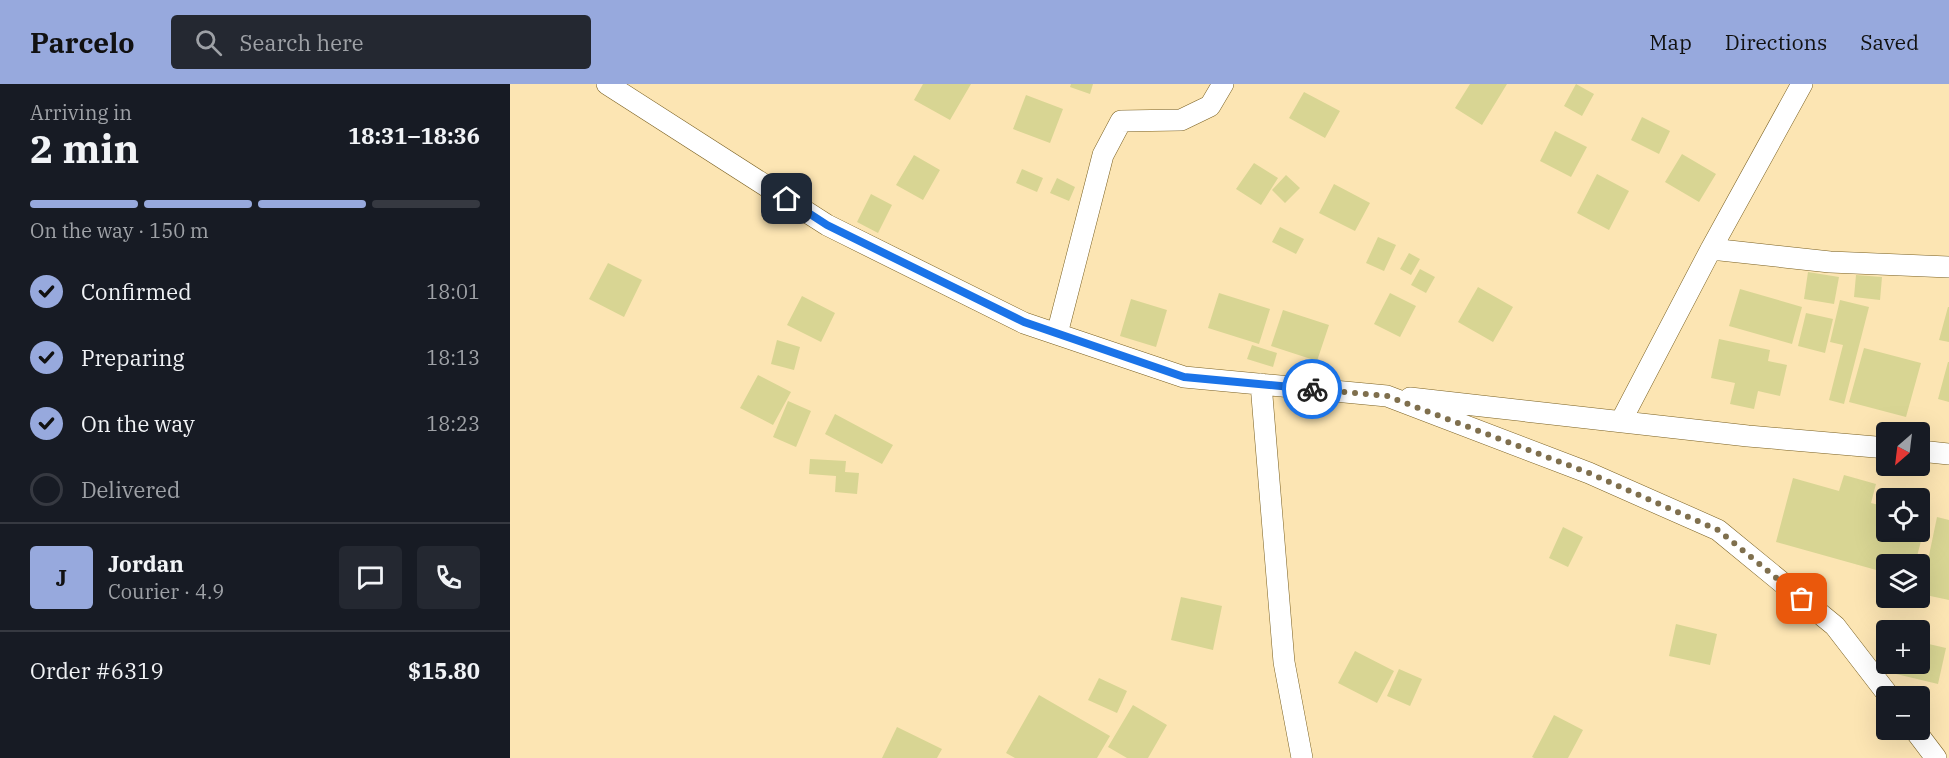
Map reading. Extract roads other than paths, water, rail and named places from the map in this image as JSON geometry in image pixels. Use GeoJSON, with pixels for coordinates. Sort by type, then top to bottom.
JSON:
{"type":"FeatureCollection","features":[{"type":"Feature","properties":{"kind":"street"},"geometry":{"type":"LineString","coordinates":[[608,84],[827,225],[1024,322],[1184,377],[1387,396],[1748,436],[1876,447]]}},
{"type":"Feature","properties":{"kind":"street"},"geometry":{"type":"LineString","coordinates":[[1057,334],[1103,155],[1121,121],[1181,120],[1210,106],[1223,84]]}},
{"type":"Feature","properties":{"kind":"street"},"geometry":{"type":"LineString","coordinates":[[1622,421],[1711,249],[1802,84]]}},
{"type":"Feature","properties":{"kind":"street"},"geometry":{"type":"LineString","coordinates":[[1711,249],[1830,262],[1949,267]]}},
{"type":"Feature","properties":{"kind":"street"},"geometry":{"type":"LineString","coordinates":[[1261,384],[1284,662],[1302,758]]}},
{"type":"Feature","properties":{"kind":"street"},"geometry":{"type":"LineString","coordinates":[[1387,396],[1589,473],[1718,530],[1835,626],[1881,686]]}},
{"type":"Feature","properties":{"kind":"street"},"geometry":{"type":"LineString","coordinates":[[1930,452],[1949,454]]}},
{"type":"Feature","properties":{"kind":"street"},"geometry":{"type":"LineString","coordinates":[[1922,740],[1936,758]]}}]}
